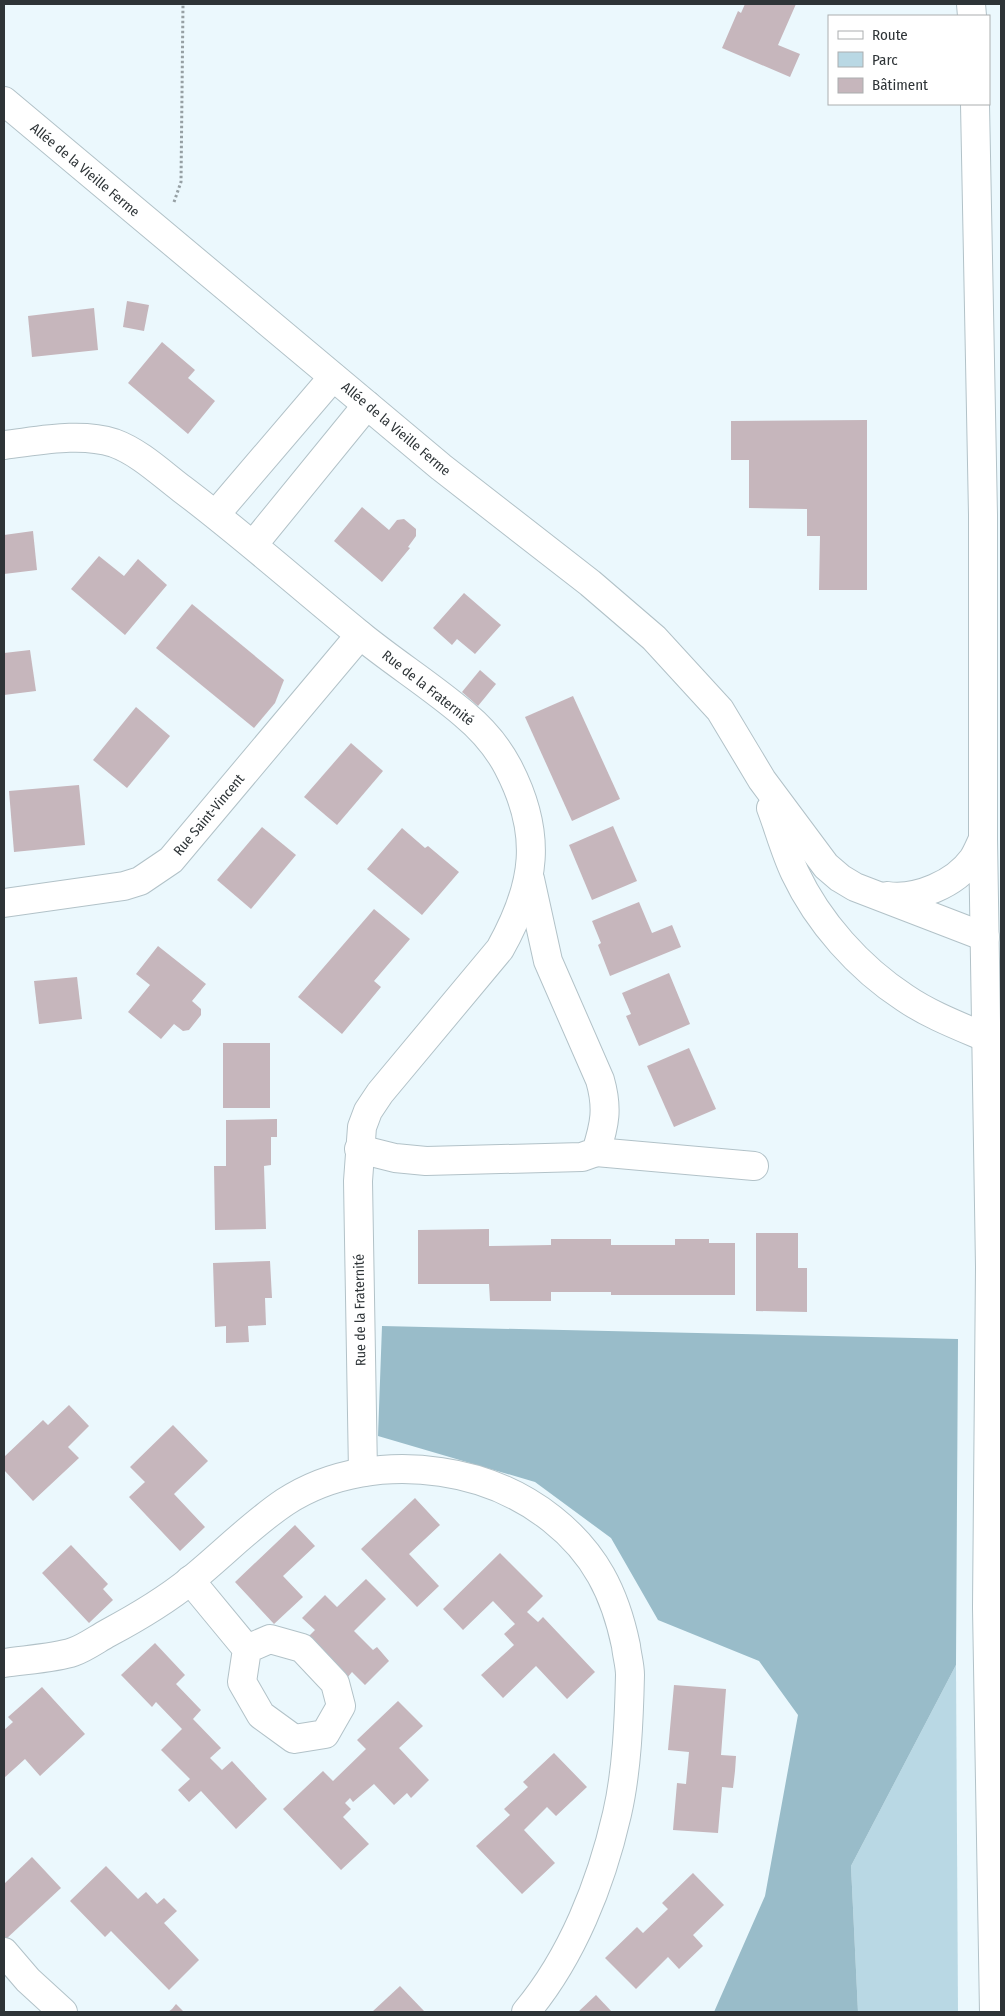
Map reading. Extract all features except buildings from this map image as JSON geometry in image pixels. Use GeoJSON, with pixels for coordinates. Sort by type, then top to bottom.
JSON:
{"type":"FeatureCollection","features":[{"type":"Feature","properties":{"kind":"street","name":"Allée de la Vieille Ferme"},"geometry":{"type":"LineString","coordinates":[[4,101],[441,467],[590,583],[654,638],[720,710],[762,780],[826,866],[840,878],[872,894],[985,937]]}},
{"type":"Feature","properties":{"kind":"street"},"geometry":{"type":"LineString","coordinates":[[976,105],[990,1267],[987,1608],[994,2012]]}},
{"type":"Feature","properties":{"kind":"street"},"geometry":{"type":"LineString","coordinates":[[216,514],[333,377]]}},
{"type":"Feature","properties":{"kind":"street"},"geometry":{"type":"LineString","coordinates":[[981,400],[997,529],[1001,705]]}},
{"type":"Feature","properties":{"kind":"street"},"geometry":{"type":"LineString","coordinates":[[4,445],[49,440],[92,439],[114,443],[145,461],[216,514],[253,545],[368,406]]}},
{"type":"Feature","properties":{"kind":"street","name":"Rue de la Fraternité"},"geometry":{"type":"LineString","coordinates":[[253,545],[360,635],[464,714],[496,746],[519,790],[531,844],[529,876],[522,904],[500,949],[380,1093],[368,1111],[362,1127],[358,1181],[363,1472]]}},
{"type":"Feature","properties":{"kind":"street","name":"Rue Saint-Vincent"},"geometry":{"type":"LineString","coordinates":[[4,903],[124,886],[140,881],[171,860],[360,635]]}},
{"type":"Feature","properties":{"kind":"street","name":"Allée de la Vieille Ferme"},"geometry":{"type":"LineString","coordinates":[[762,780],[795,872],[827,925],[847,949],[874,975],[905,998],[938,1016],[987,1038]]}},
{"type":"Feature","properties":{"kind":"street","name":"Allée de la Vieille Ferme"},"geometry":{"type":"LineString","coordinates":[[872,894],[899,896],[913,895],[932,890],[954,878],[972,860],[984,838]]}},
{"type":"Feature","properties":{"kind":"street","name":"Rue de la Fraternité"},"geometry":{"type":"LineString","coordinates":[[529,876],[548,961],[600,1080],[605,1098],[606,1115],[596,1152]]}},
{"type":"Feature","properties":{"kind":"street"},"geometry":{"type":"LineString","coordinates":[[985,937],[1001,1012]]}},
{"type":"Feature","properties":{"kind":"street"},"geometry":{"type":"LineString","coordinates":[[359,1149],[395,1158],[426,1161],[582,1157],[596,1152],[754,1166]]}},
{"type":"Feature","properties":{"kind":"street"},"geometry":{"type":"LineString","coordinates":[[4,1663],[72,1652],[150,1610],[286,1502],[336,1478],[391,1468],[422,1469],[469,1476],[510,1491],[538,1508],[566,1530],[590,1558],[611,1591],[630,1671],[624,1763],[618,1812],[605,1860],[584,1915],[562,1958],[540,1995],[526,2012]]}},
{"type":"Feature","properties":{"kind":"street"},"geometry":{"type":"LineString","coordinates":[[190,1580],[247,1649]]}},
{"type":"Feature","properties":{"kind":"street"},"geometry":{"type":"LineString","coordinates":[[4,1952],[28,1980],[63,2012]]}},
{"type":"Feature","properties":{"kind":"path"},"geometry":{"type":"LineString","coordinates":[[163,235],[181,182],[183,4]]}},
{"type":"Feature","properties":{"kind":"green space"},"geometry":{"type":"Polygon","coordinates":[[[956,1665],[958,2012],[858,2012],[851,1866],[956,1665]]]}},
{"type":"Feature","properties":{"kind":"shaded area"},"geometry":{"type":"Polygon","coordinates":[[[382,1326],[958,1339],[956,1665],[851,1866],[858,2012],[714,2012],[765,1896],[798,1715],[759,1661],[658,1620],[611,1538],[535,1482],[378,1436],[382,1326]]]}}]}
